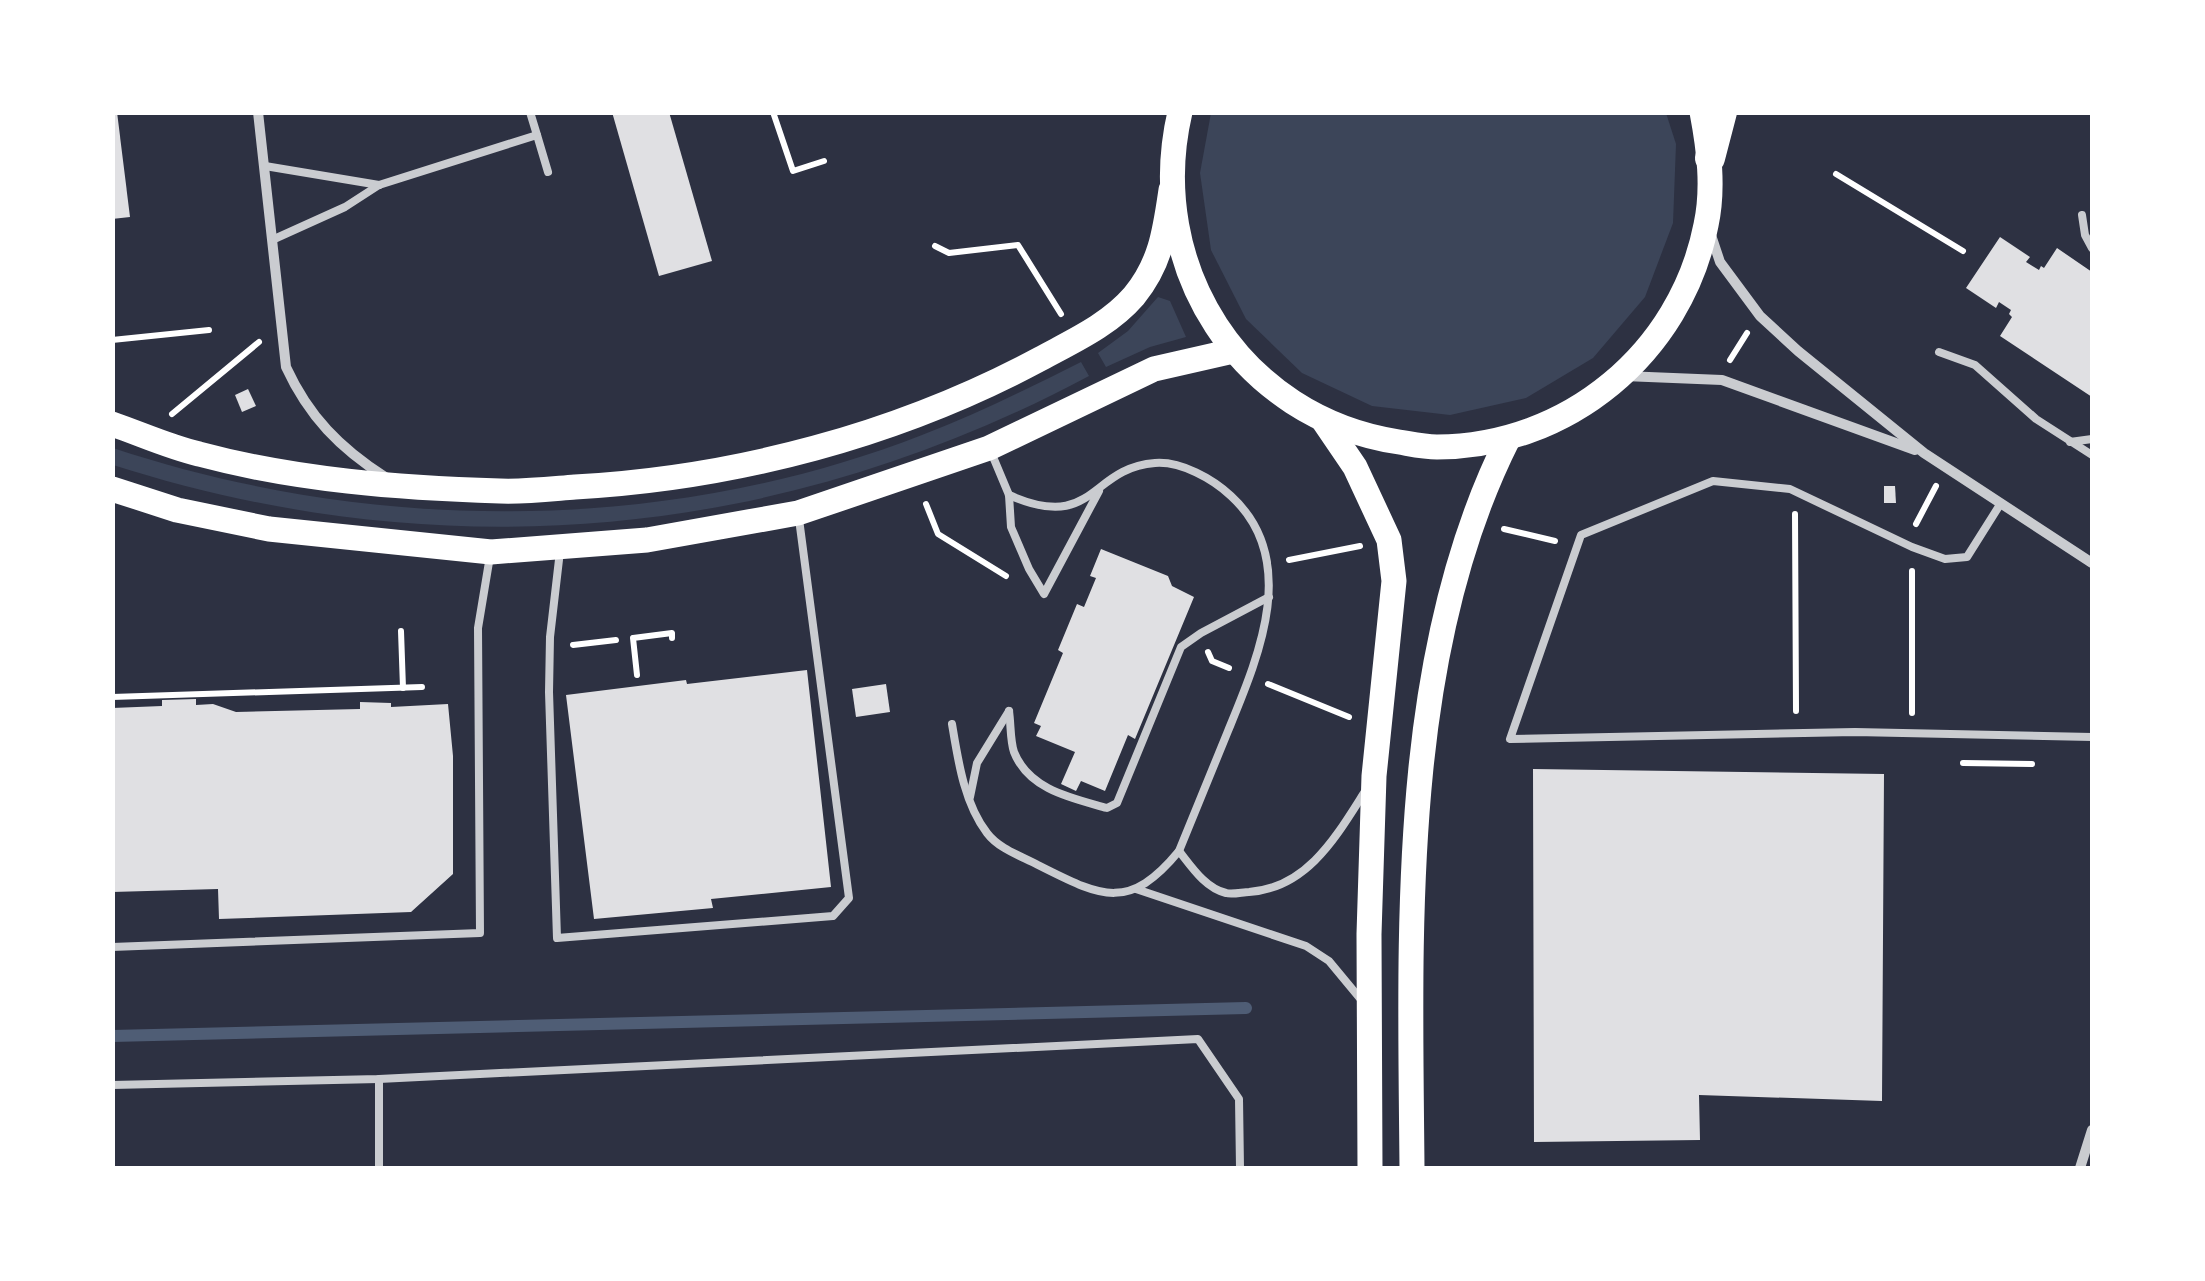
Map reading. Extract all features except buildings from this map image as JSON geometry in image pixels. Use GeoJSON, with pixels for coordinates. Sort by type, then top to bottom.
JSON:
{"type":"FeatureCollection","features":[{"type":"Feature","properties":{"kind":"highway"},"geometry":{"type":"LineString","coordinates":[[1710,158],[1722,112]]}},
{"type":"Feature","properties":{"kind":"main road"},"geometry":{"type":"LineString","coordinates":[[112,424],[196,454],[293,474],[504,491],[610,485],[729,470],[832,444],[981,391],[1101,324],[1135,294],[1162,249],[1172,148],[1180,112]]}},
{"type":"Feature","properties":{"kind":"main road"},"geometry":{"type":"LineString","coordinates":[[1170,190],[1180,248],[1203,306],[1234,350],[1284,398],[1365,437],[1436,448],[1508,439],[1576,412],[1623,376],[1661,333],[1690,282],[1707,224],[1710,158],[1702,112]]}},
{"type":"Feature","properties":{"kind":"main road"},"geometry":{"type":"LineString","coordinates":[[112,489],[177,510],[270,529],[490,552],[647,540],[798,513],[989,448],[1154,370],[1234,350]]}},
{"type":"Feature","properties":{"kind":"main road"},"geometry":{"type":"LineString","coordinates":[[1323,420],[1355,467],[1389,540],[1394,581],[1374,776],[1370,1168]]}},
{"type":"Feature","properties":{"kind":"main road"},"geometry":{"type":"LineString","coordinates":[[1412,1168],[1414,847],[1434,682],[1470,523],[1508,439]]}},
{"type":"Feature","properties":{"kind":"street"},"geometry":{"type":"LineString","coordinates":[[258,112],[286,368],[299,396],[321,425],[349,453],[398,485]]}},
{"type":"Feature","properties":{"kind":"street"},"geometry":{"type":"LineString","coordinates":[[1707,224],[1720,262],[1760,316],[1924,453],[2092,562]]}},
{"type":"Feature","properties":{"kind":"street"},"geometry":{"type":"LineString","coordinates":[[1623,376],[1722,380],[1924,453]]}},
{"type":"Feature","properties":{"kind":"street"},"geometry":{"type":"LineString","coordinates":[[2080,1168],[2092,1130]]}},
{"type":"Feature","properties":{"kind":"lane"},"geometry":{"type":"LineString","coordinates":[[530,112],[548,172]]}},
{"type":"Feature","properties":{"kind":"lane"},"geometry":{"type":"LineString","coordinates":[[272,240],[345,207],[379,185],[537,135]]}},
{"type":"Feature","properties":{"kind":"lane"},"geometry":{"type":"LineString","coordinates":[[265,166],[379,185]]}},
{"type":"Feature","properties":{"kind":"lane"},"geometry":{"type":"LineString","coordinates":[[2082,215],[2092,248]]}},
{"type":"Feature","properties":{"kind":"lane"},"geometry":{"type":"LineString","coordinates":[[1939,352],[1976,365],[2036,419],[2092,455]]}},
{"type":"Feature","properties":{"kind":"lane"},"geometry":{"type":"LineString","coordinates":[[2070,442],[2092,439]]}},
{"type":"Feature","properties":{"kind":"lane"},"geometry":{"type":"LineString","coordinates":[[989,448],[1009,495],[1012,527],[1044,594]]}},
{"type":"Feature","properties":{"kind":"lane"},"geometry":{"type":"LineString","coordinates":[[952,724],[969,801],[988,834],[1005,849],[1091,892],[1115,894],[1136,889],[1179,852],[1264,640],[1268,565],[1259,532],[1242,506],[1218,484],[1189,470],[1158,462],[1126,470],[1099,491],[1062,509],[1032,505],[1009,495]]}},
{"type":"Feature","properties":{"kind":"lane"},"geometry":{"type":"LineString","coordinates":[[2001,503],[1967,558],[1945,559],[1912,547],[1795,491],[1714,481],[1581,536],[1510,740],[1912,732],[2092,736]]}},
{"type":"Feature","properties":{"kind":"lane"},"geometry":{"type":"LineString","coordinates":[[1044,594],[1099,491]]}},
{"type":"Feature","properties":{"kind":"lane"},"geometry":{"type":"LineString","coordinates":[[560,546],[550,637],[549,692],[557,938],[834,916],[848,898],[798,513]]}},
{"type":"Feature","properties":{"kind":"lane"},"geometry":{"type":"LineString","coordinates":[[112,947],[480,933],[478,628],[490,552]]}},
{"type":"Feature","properties":{"kind":"lane"},"geometry":{"type":"LineString","coordinates":[[969,801],[977,763],[1010,711],[1014,751],[1032,779],[1057,793],[1107,808],[1118,802],[1180,648],[1200,633],[1269,597]]}},
{"type":"Feature","properties":{"kind":"lane"},"geometry":{"type":"LineString","coordinates":[[1179,852],[1200,877],[1226,893],[1262,891],[1300,876],[1334,840],[1374,776]]}},
{"type":"Feature","properties":{"kind":"lane"},"geometry":{"type":"LineString","coordinates":[[1136,889],[1306,946],[1328,961],[1369,1009]]}},
{"type":"Feature","properties":{"kind":"lane"},"geometry":{"type":"LineString","coordinates":[[112,1086],[379,1079],[1198,1039],[1240,1099],[1240,1168]]}},
{"type":"Feature","properties":{"kind":"lane"},"geometry":{"type":"LineString","coordinates":[[379,1079],[379,1168]]}},
{"type":"Feature","properties":{"kind":"path"},"geometry":{"type":"LineString","coordinates":[[773,112],[793,171],[824,161]]}},
{"type":"Feature","properties":{"kind":"path"},"geometry":{"type":"LineString","coordinates":[[1836,174],[1963,252]]}},
{"type":"Feature","properties":{"kind":"path"},"geometry":{"type":"LineString","coordinates":[[935,246],[949,252],[1018,244],[1064,319]]}},
{"type":"Feature","properties":{"kind":"path"},"geometry":{"type":"LineString","coordinates":[[1722,380],[1731,357],[1760,316]]}},
{"type":"Feature","properties":{"kind":"path"},"geometry":{"type":"LineString","coordinates":[[149,437],[174,412],[280,327]]}},
{"type":"Feature","properties":{"kind":"path"},"geometry":{"type":"LineString","coordinates":[[112,340],[209,330]]}},
{"type":"Feature","properties":{"kind":"path"},"geometry":{"type":"LineString","coordinates":[[1912,732],[1914,527],[1947,468]]}},
{"type":"Feature","properties":{"kind":"path"},"geometry":{"type":"LineString","coordinates":[[914,475],[938,534],[1020,585],[1044,594]]}},
{"type":"Feature","properties":{"kind":"path"},"geometry":{"type":"LineString","coordinates":[[1795,491],[1796,733]]}},
{"type":"Feature","properties":{"kind":"path"},"geometry":{"type":"LineString","coordinates":[[1470,523],[1521,531],[1577,547]]}},
{"type":"Feature","properties":{"kind":"path"},"geometry":{"type":"LineString","coordinates":[[401,631],[403,688]]}},
{"type":"Feature","properties":{"kind":"path"},"geometry":{"type":"LineString","coordinates":[[1200,633],[1212,661],[1378,729]]}},
{"type":"Feature","properties":{"kind":"path"},"geometry":{"type":"LineString","coordinates":[[637,675],[633,638],[672,634],[672,638]]}},
{"type":"Feature","properties":{"kind":"path"},"geometry":{"type":"LineString","coordinates":[[112,698],[422,687]]}},
{"type":"Feature","properties":{"kind":"path"},"geometry":{"type":"LineString","coordinates":[[1963,763],[2047,764]]}},
{"type":"Feature","properties":{"kind":"shaded area"},"geometry":{"type":"Polygon","coordinates":[[[1211,113],[1666,113],[1676,144],[1673,223],[1645,297],[1593,358],[1526,398],[1450,415],[1372,406],[1302,373],[1246,319],[1211,250],[1200,173],[1211,113]]]}},
{"type":"Feature","properties":{"kind":"shaded area"},"geometry":{"type":"Polygon","coordinates":[[[1158,297],[1170,301],[1186,337],[1150,347],[1106,367],[1098,353],[1128,331],[1158,297]]]}},
{"type":"Feature","properties":{"kind":"shaded area"},"geometry":{"type":"Polygon","coordinates":[[[1081,362],[1089,376],[973,431],[854,474],[733,504],[610,522],[487,527],[362,519],[238,498],[113,465],[113,448],[212,476],[313,496],[415,508],[519,511],[622,506],[724,491],[824,468],[942,427],[1081,362]]]}},
{"type":"Feature","properties":{"kind":"waterway"},"geometry":{"type":"LineString","coordinates":[[112,1036],[1246,1008]]}}]}
